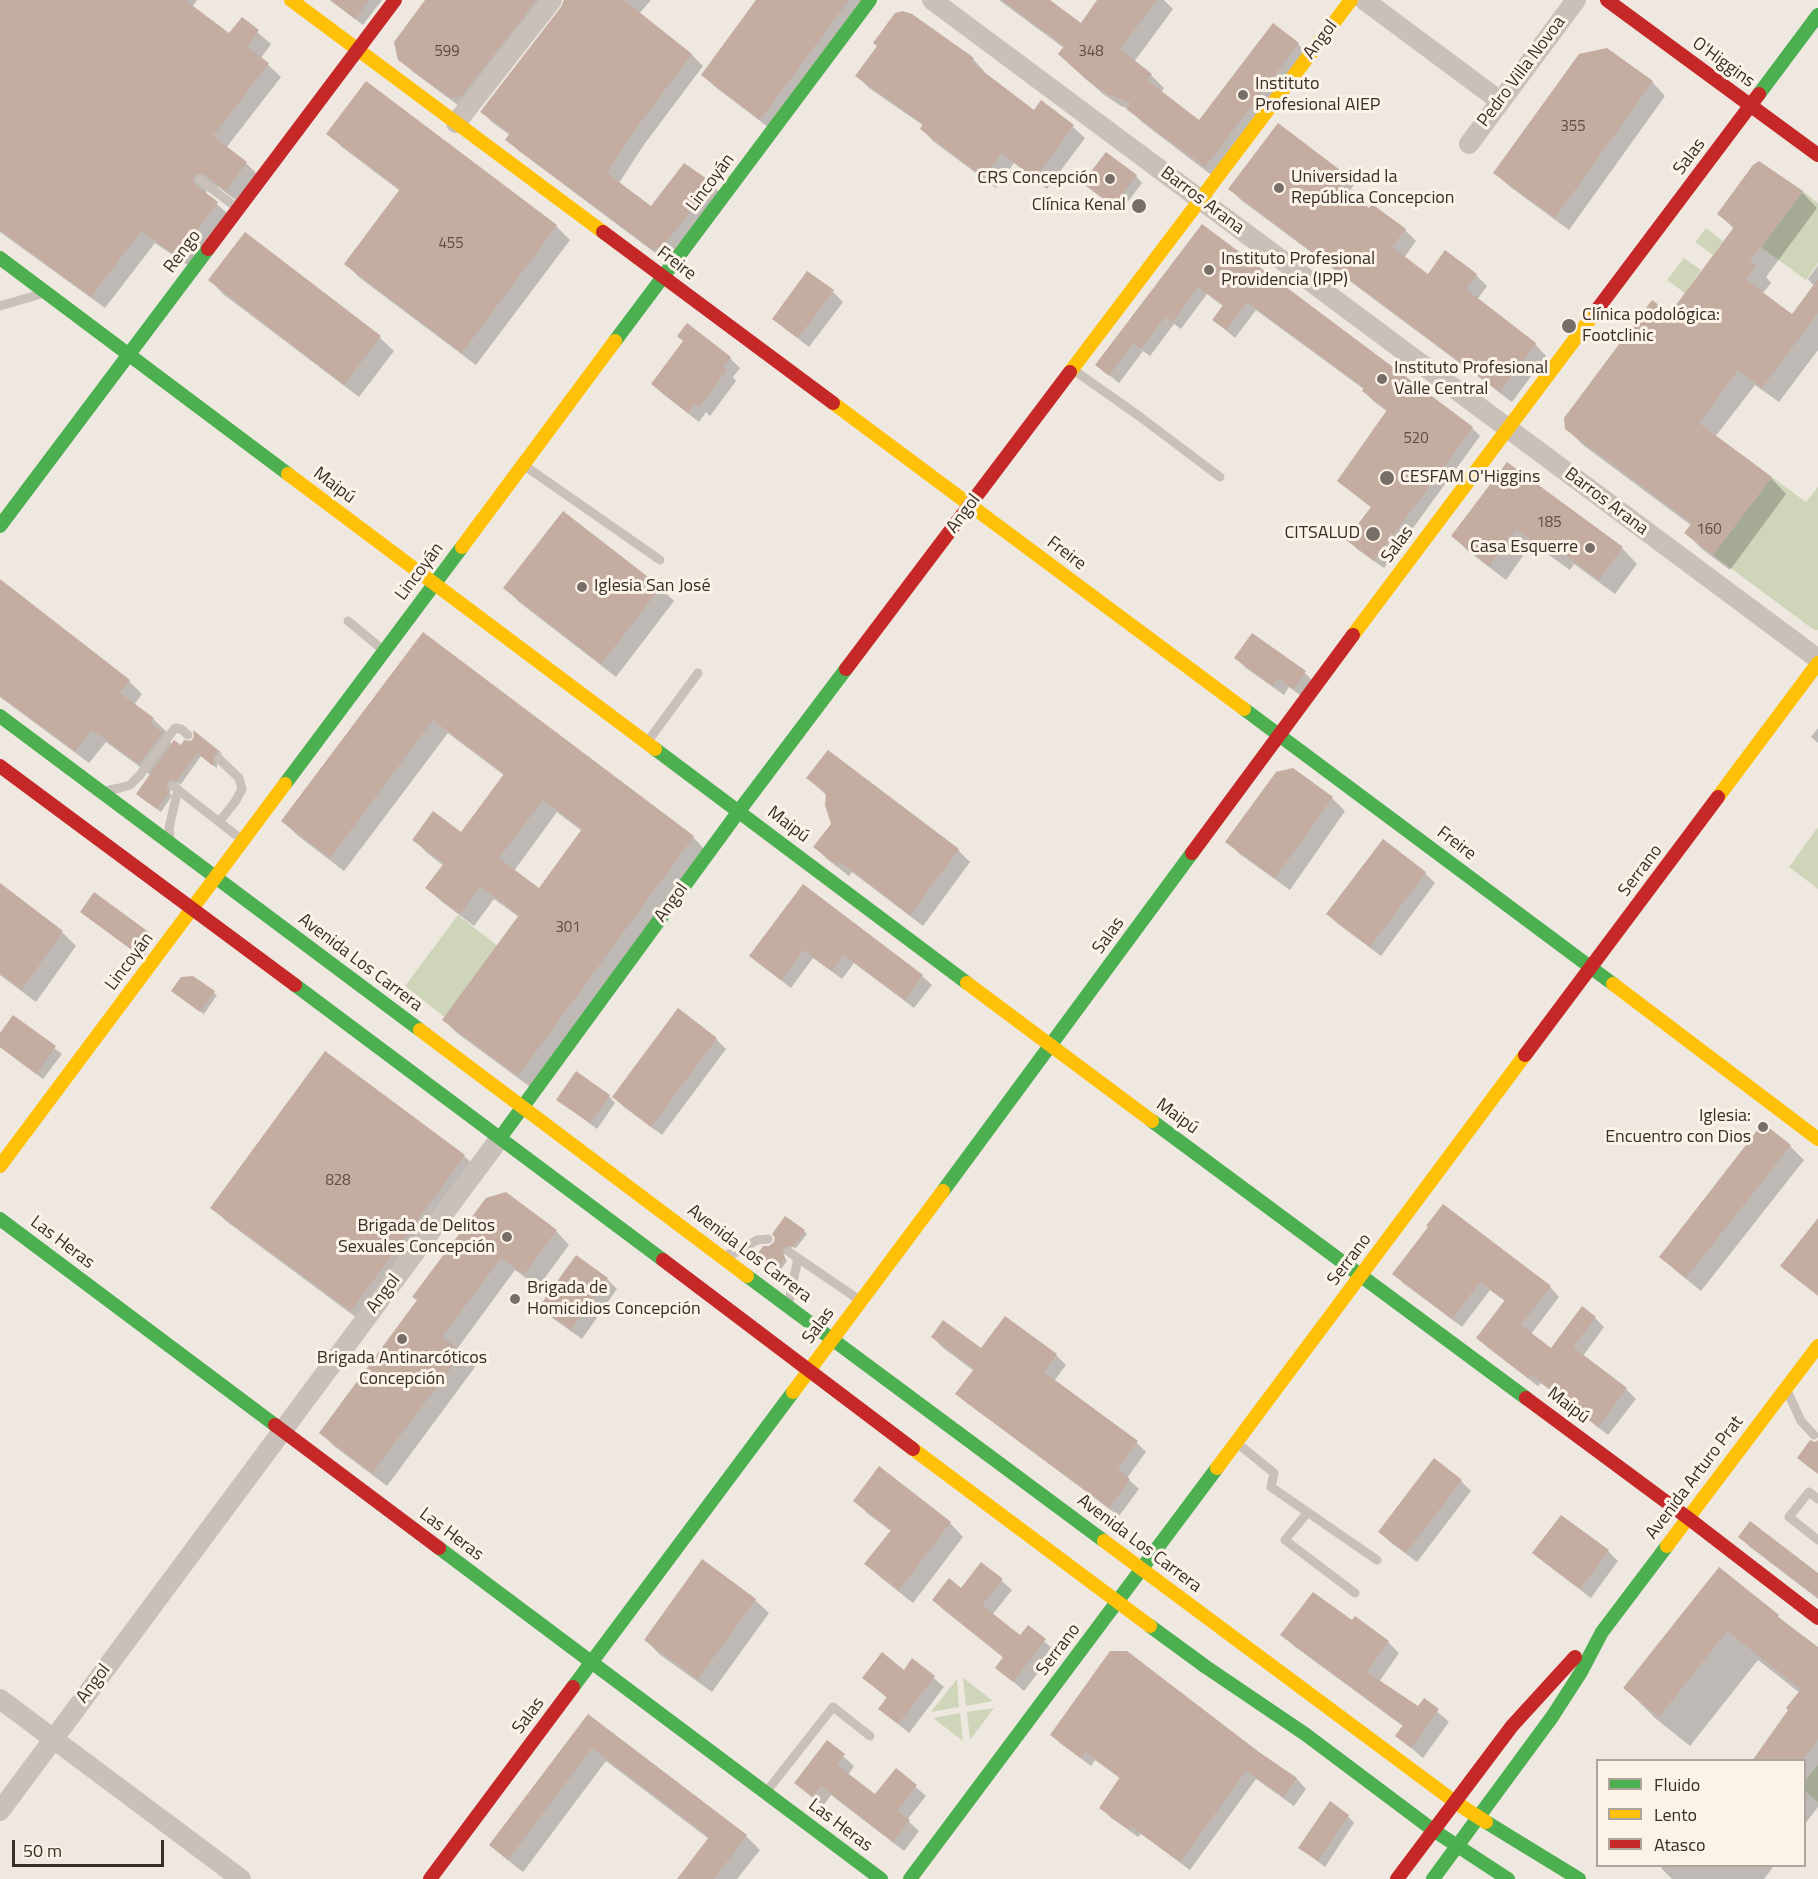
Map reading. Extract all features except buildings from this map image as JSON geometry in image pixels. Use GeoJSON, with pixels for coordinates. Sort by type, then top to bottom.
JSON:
{"type":"FeatureCollection","features":[{"type":"Feature","properties":{"kind":"main road","name":"Freire"},"geometry":{"type":"LineString","coordinates":[[291,0],[1592,968],[1818,1139]]}},
{"type":"Feature","properties":{"kind":"main road","name":"Rengo"},"geometry":{"type":"LineString","coordinates":[[0,526],[395,0]]}},
{"type":"Feature","properties":{"kind":"main road","name":"Lincoyán"},"geometry":{"type":"LineString","coordinates":[[0,1166],[870,0]]}},
{"type":"Feature","properties":{"kind":"main road","name":"Angol"},"geometry":{"type":"LineString","coordinates":[[500,1138],[739,811],[1352,0]]}},
{"type":"Feature","properties":{"kind":"main road","name":"O'Higgins"},"geometry":{"type":"LineString","coordinates":[[1607,0],[1818,155]]}},
{"type":"Feature","properties":{"kind":"main road","name":"Salas"},"geometry":{"type":"LineString","coordinates":[[430,1879],[1051,1046],[1278,735],[1818,15]]}},
{"type":"Feature","properties":{"kind":"main road","name":"Maipú"},"geometry":{"type":"LineString","coordinates":[[0,258],[1051,1046],[1688,1518],[1818,1618]]}},
{"type":"Feature","properties":{"kind":"main road","name":"Serrano"},"geometry":{"type":"LineString","coordinates":[[910,1879],[1818,663]]}},
{"type":"Feature","properties":{"kind":"main road","name":"Avenida Los Carrera"},"geometry":{"type":"LineString","coordinates":[[0,716],[1455,1802],[1580,1879]]}},
{"type":"Feature","properties":{"kind":"main road"},"geometry":{"type":"LineString","coordinates":[[0,766],[1117,1602],[1206,1667],[1305,1734],[1433,1830],[1508,1879]]}},
{"type":"Feature","properties":{"kind":"main road","name":"Las Heras"},"geometry":{"type":"LineString","coordinates":[[0,1219],[881,1879]]}},
{"type":"Feature","properties":{"kind":"main road","name":"Avenida Arturo Prat"},"geometry":{"type":"LineString","coordinates":[[1433,1879],[1570,1689],[1602,1632],[1818,1346]]}},
{"type":"Feature","properties":{"kind":"main road","name":"Avenida Arturo Prat"},"geometry":{"type":"LineString","coordinates":[[1397,1879],[1529,1706],[1565,1666],[1602,1632]]}},
{"type":"Feature","properties":{"kind":"street"},"geometry":{"type":"LineString","coordinates":[[456,123],[552,0]]}},
{"type":"Feature","properties":{"kind":"street","name":"Barros Arana"},"geometry":{"type":"LineString","coordinates":[[932,0],[1818,659]]}},
{"type":"Feature","properties":{"kind":"street"},"geometry":{"type":"LineString","coordinates":[[1364,0],[1500,101]]}},
{"type":"Feature","properties":{"kind":"street","name":"Pedro Villa Novoa"},"geometry":{"type":"LineString","coordinates":[[1469,144],[1576,0]]}},
{"type":"Feature","properties":{"kind":"street","name":"Angol"},"geometry":{"type":"LineString","coordinates":[[0,1811],[500,1138]]}},
{"type":"Feature","properties":{"kind":"street"},"geometry":{"type":"LineString","coordinates":[[0,1699],[242,1879]]}},
{"type":"Feature","properties":{"kind":"lane"},"geometry":{"type":"LineString","coordinates":[[200,180],[238,208]]}},
{"type":"Feature","properties":{"kind":"lane"},"geometry":{"type":"LineString","coordinates":[[0,306],[46,293]]}},
{"type":"Feature","properties":{"kind":"lane"},"geometry":{"type":"LineString","coordinates":[[1073,370],[1220,477]]}},
{"type":"Feature","properties":{"kind":"lane"},"geometry":{"type":"LineString","coordinates":[[523,465],[660,560]]}},
{"type":"Feature","properties":{"kind":"lane"},"geometry":{"type":"LineString","coordinates":[[348,621],[384,651]]}},
{"type":"Feature","properties":{"kind":"lane"},"geometry":{"type":"LineString","coordinates":[[646,743],[698,673]]}},
{"type":"Feature","properties":{"kind":"lane"},"geometry":{"type":"LineString","coordinates":[[101,791],[120,788],[141,775],[175,729],[181,729],[188,735]]}},
{"type":"Feature","properties":{"kind":"lane"},"geometry":{"type":"LineString","coordinates":[[219,759],[239,778],[242,789],[219,822]]}},
{"type":"Feature","properties":{"kind":"lane"},"geometry":{"type":"LineString","coordinates":[[141,775],[152,772]]}},
{"type":"Feature","properties":{"kind":"lane"},"geometry":{"type":"LineString","coordinates":[[170,843],[176,788],[243,840]]}},
{"type":"Feature","properties":{"kind":"lane"},"geometry":{"type":"LineString","coordinates":[[720,1255],[735,1253],[757,1240],[768,1239]]}},
{"type":"Feature","properties":{"kind":"lane"},"geometry":{"type":"LineString","coordinates":[[789,1252],[861,1300]]}},
{"type":"Feature","properties":{"kind":"lane"},"geometry":{"type":"LineString","coordinates":[[788,1306],[798,1258]]}},
{"type":"Feature","properties":{"kind":"lane"},"geometry":{"type":"LineString","coordinates":[[1786,1388],[1796,1412],[1814,1435]]}},
{"type":"Feature","properties":{"kind":"lane"},"geometry":{"type":"LineString","coordinates":[[1236,1442],[1274,1473],[1271,1486],[1377,1560]]}},
{"type":"Feature","properties":{"kind":"lane"},"geometry":{"type":"LineString","coordinates":[[1818,1499],[1809,1492],[1789,1517],[1818,1540]]}},
{"type":"Feature","properties":{"kind":"lane"},"geometry":{"type":"LineString","coordinates":[[1308,1512],[1285,1540],[1355,1593]]}},
{"type":"Feature","properties":{"kind":"lane"},"geometry":{"type":"LineString","coordinates":[[766,1793],[833,1707],[870,1736]]}},
{"type":"Feature","properties":{"kind":"green space"},"geometry":{"type":"Polygon","coordinates":[[[1803,191],[1818,203],[1818,263],[1806,280],[1761,247],[1803,191]]]}},
{"type":"Feature","properties":{"kind":"green space"},"geometry":{"type":"Polygon","coordinates":[[[1706,228],[1723,241],[1713,255],[1695,242],[1706,228]]]}},
{"type":"Feature","properties":{"kind":"green space"},"geometry":{"type":"Polygon","coordinates":[[[1684,258],[1701,270],[1685,293],[1667,280],[1684,258]]]}},
{"type":"Feature","properties":{"kind":"green space"},"geometry":{"type":"Polygon","coordinates":[[[1772,477],[1806,502],[1818,487],[1818,630],[1814,630],[1713,555],[1772,477]]]}},
{"type":"Feature","properties":{"kind":"green space"},"geometry":{"type":"Polygon","coordinates":[[[1818,827],[1818,889],[1789,867],[1818,827]]]}},
{"type":"Feature","properties":{"kind":"green space"},"geometry":{"type":"Polygon","coordinates":[[[458,915],[499,947],[446,1018],[405,986],[458,915]]]}},
{"type":"Feature","properties":{"kind":"green space"},"geometry":{"type":"Polygon","coordinates":[[[963,1678],[993,1701],[966,1706],[963,1678]]]}},
{"type":"Feature","properties":{"kind":"green space"},"geometry":{"type":"Polygon","coordinates":[[[957,1679],[959,1707],[931,1712],[957,1679]]]}},
{"type":"Feature","properties":{"kind":"green space"},"geometry":{"type":"Polygon","coordinates":[[[994,1708],[970,1740],[967,1712],[994,1708]]]}},
{"type":"Feature","properties":{"kind":"green space"},"geometry":{"type":"Polygon","coordinates":[[[960,1713],[963,1741],[933,1718],[960,1713]]]}},
{"type":"Feature","properties":{"kind":"green space"},"geometry":{"type":"Polygon","coordinates":[[[1818,1765],[1818,1802],[1806,1792],[1806,1780],[1818,1765]]]}},
{"type":"Feature","properties":{"kind":"traffic: fast"},"geometry":{"type":"LineString","coordinates":[[615,341],[870,0]]}},
{"type":"Feature","properties":{"kind":"traffic: fast"},"geometry":{"type":"LineString","coordinates":[[1759,94],[1818,15]]}},
{"type":"Feature","properties":{"kind":"traffic: fast"},"geometry":{"type":"LineString","coordinates":[[0,526],[208,249]]}},
{"type":"Feature","properties":{"kind":"traffic: fast"},"geometry":{"type":"LineString","coordinates":[[0,258],[288,474]]}},
{"type":"Feature","properties":{"kind":"traffic: fast"},"geometry":{"type":"LineString","coordinates":[[285,784],[462,547]]}},
{"type":"Feature","properties":{"kind":"traffic: fast"},"geometry":{"type":"LineString","coordinates":[[500,1138],[739,811],[846,669]]}},
{"type":"Feature","properties":{"kind":"traffic: fast"},"geometry":{"type":"LineString","coordinates":[[1244,709],[1613,984]]}},
{"type":"Feature","properties":{"kind":"traffic: fast"},"geometry":{"type":"LineString","coordinates":[[0,716],[420,1030]]}},
{"type":"Feature","properties":{"kind":"traffic: fast"},"geometry":{"type":"LineString","coordinates":[[655,749],[967,983]]}},
{"type":"Feature","properties":{"kind":"traffic: fast"},"geometry":{"type":"LineString","coordinates":[[943,1191],[1192,853]]}},
{"type":"Feature","properties":{"kind":"traffic: fast"},"geometry":{"type":"LineString","coordinates":[[295,985],[663,1260]]}},
{"type":"Feature","properties":{"kind":"traffic: fast"},"geometry":{"type":"LineString","coordinates":[[1152,1121],[1526,1398]]}},
{"type":"Feature","properties":{"kind":"traffic: fast"},"geometry":{"type":"LineString","coordinates":[[0,1219],[275,1425]]}},
{"type":"Feature","properties":{"kind":"traffic: fast"},"geometry":{"type":"LineString","coordinates":[[747,1276],[1104,1541]]}},
{"type":"Feature","properties":{"kind":"traffic: fast"},"geometry":{"type":"LineString","coordinates":[[573,1687],[793,1392]]}},
{"type":"Feature","properties":{"kind":"traffic: fast"},"geometry":{"type":"LineString","coordinates":[[910,1879],[1217,1468]]}},
{"type":"Feature","properties":{"kind":"traffic: fast"},"geometry":{"type":"LineString","coordinates":[[1433,1879],[1552,1717],[1581,1672],[1602,1632],[1667,1546]]}},
{"type":"Feature","properties":{"kind":"traffic: fast"},"geometry":{"type":"LineString","coordinates":[[439,1548],[881,1879]]}},
{"type":"Feature","properties":{"kind":"traffic: fast"},"geometry":{"type":"LineString","coordinates":[[1150,1626],[1305,1734],[1433,1830],[1508,1879]]}},
{"type":"Feature","properties":{"kind":"traffic: fast"},"geometry":{"type":"LineString","coordinates":[[1486,1822],[1579,1879]]}},
{"type":"Feature","properties":{"kind":"traffic: slow"},"geometry":{"type":"LineString","coordinates":[[291,0],[603,232]]}},
{"type":"Feature","properties":{"kind":"traffic: slow"},"geometry":{"type":"LineString","coordinates":[[1070,372],[1351,0]]}},
{"type":"Feature","properties":{"kind":"traffic: slow"},"geometry":{"type":"LineString","coordinates":[[1353,635],[1596,311]]}},
{"type":"Feature","properties":{"kind":"traffic: slow"},"geometry":{"type":"LineString","coordinates":[[462,547],[615,341]]}},
{"type":"Feature","properties":{"kind":"traffic: slow"},"geometry":{"type":"LineString","coordinates":[[833,403],[1244,709]]}},
{"type":"Feature","properties":{"kind":"traffic: slow"},"geometry":{"type":"LineString","coordinates":[[288,474],[655,749]]}},
{"type":"Feature","properties":{"kind":"traffic: slow"},"geometry":{"type":"LineString","coordinates":[[1718,797],[1818,663]]}},
{"type":"Feature","properties":{"kind":"traffic: slow"},"geometry":{"type":"LineString","coordinates":[[0,1166],[285,784]]}},
{"type":"Feature","properties":{"kind":"traffic: slow"},"geometry":{"type":"LineString","coordinates":[[967,983],[1152,1121]]}},
{"type":"Feature","properties":{"kind":"traffic: slow"},"geometry":{"type":"LineString","coordinates":[[1613,984],[1818,1139]]}},
{"type":"Feature","properties":{"kind":"traffic: slow"},"geometry":{"type":"LineString","coordinates":[[420,1030],[747,1276]]}},
{"type":"Feature","properties":{"kind":"traffic: slow"},"geometry":{"type":"LineString","coordinates":[[1217,1468],[1525,1055]]}},
{"type":"Feature","properties":{"kind":"traffic: slow"},"geometry":{"type":"LineString","coordinates":[[793,1392],[943,1191]]}},
{"type":"Feature","properties":{"kind":"traffic: slow"},"geometry":{"type":"LineString","coordinates":[[1667,1546],[1818,1346]]}},
{"type":"Feature","properties":{"kind":"traffic: slow"},"geometry":{"type":"LineString","coordinates":[[913,1449],[1150,1626]]}},
{"type":"Feature","properties":{"kind":"traffic: slow"},"geometry":{"type":"LineString","coordinates":[[1104,1541],[1455,1802],[1486,1822]]}},
{"type":"Feature","properties":{"kind":"traffic: jam"},"geometry":{"type":"LineString","coordinates":[[208,249],[395,0]]}},
{"type":"Feature","properties":{"kind":"traffic: jam"},"geometry":{"type":"LineString","coordinates":[[1607,0],[1818,155]]}},
{"type":"Feature","properties":{"kind":"traffic: jam"},"geometry":{"type":"LineString","coordinates":[[1596,311],[1759,94]]}},
{"type":"Feature","properties":{"kind":"traffic: jam"},"geometry":{"type":"LineString","coordinates":[[603,232],[833,403]]}},
{"type":"Feature","properties":{"kind":"traffic: jam"},"geometry":{"type":"LineString","coordinates":[[846,669],[1070,372]]}},
{"type":"Feature","properties":{"kind":"traffic: jam"},"geometry":{"type":"LineString","coordinates":[[1192,853],[1353,635]]}},
{"type":"Feature","properties":{"kind":"traffic: jam"},"geometry":{"type":"LineString","coordinates":[[0,766],[295,985]]}},
{"type":"Feature","properties":{"kind":"traffic: jam"},"geometry":{"type":"LineString","coordinates":[[1525,1055],[1718,797]]}},
{"type":"Feature","properties":{"kind":"traffic: jam"},"geometry":{"type":"LineString","coordinates":[[663,1260],[913,1449]]}},
{"type":"Feature","properties":{"kind":"traffic: jam"},"geometry":{"type":"LineString","coordinates":[[1526,1398],[1818,1618]]}},
{"type":"Feature","properties":{"kind":"traffic: jam"},"geometry":{"type":"LineString","coordinates":[[275,1425],[439,1548]]}},
{"type":"Feature","properties":{"kind":"traffic: jam"},"geometry":{"type":"LineString","coordinates":[[1397,1879],[1512,1726],[1575,1657]]}},
{"type":"Feature","properties":{"kind":"traffic: jam"},"geometry":{"type":"LineString","coordinates":[[430,1879],[573,1687]]}},
{"type":"Feature","properties":{"kind":"place","name":"Instituto Profesional AIEP"},"geometry":{"type":"Point","coordinates":[1243,95]}},
{"type":"Feature","properties":{"kind":"place","name":"CRS Concepción"},"geometry":{"type":"Point","coordinates":[1110,179]}},
{"type":"Feature","properties":{"kind":"place","name":"Universidad la República Concepcion"},"geometry":{"type":"Point","coordinates":[1279,188]}},
{"type":"Feature","properties":{"kind":"place","name":"Clínica Kenal"},"geometry":{"type":"Point","coordinates":[1139,206]}},
{"type":"Feature","properties":{"kind":"place","name":"Instituto Profesional Providencia (IPP)"},"geometry":{"type":"Point","coordinates":[1209,270]}},
{"type":"Feature","properties":{"kind":"place","name":"Clínica podológica: Footclinic"},"geometry":{"type":"Point","coordinates":[1569,326]}},
{"type":"Feature","properties":{"kind":"place","name":"Instituto Profesional Valle Central"},"geometry":{"type":"Point","coordinates":[1382,379]}},
{"type":"Feature","properties":{"kind":"place","name":"CESFAM O'Higgins"},"geometry":{"type":"Point","coordinates":[1387,478]}},
{"type":"Feature","properties":{"kind":"place","name":"CITSALUD"},"geometry":{"type":"Point","coordinates":[1373,534]}},
{"type":"Feature","properties":{"kind":"place","name":"Casa Esquerre"},"geometry":{"type":"Point","coordinates":[1590,548]}},
{"type":"Feature","properties":{"kind":"place","name":"Iglesia San José"},"geometry":{"type":"Point","coordinates":[582,587]}},
{"type":"Feature","properties":{"kind":"place","name":"Iglesia: Encuentro con Dios"},"geometry":{"type":"Point","coordinates":[1763,1127]}},
{"type":"Feature","properties":{"kind":"place","name":"Brigada de Delitos Sexuales Concepción"},"geometry":{"type":"Point","coordinates":[507,1237]}},
{"type":"Feature","properties":{"kind":"place","name":"Brigada de Homicidios Concepción"},"geometry":{"type":"Point","coordinates":[515,1299]}},
{"type":"Feature","properties":{"kind":"place","name":"Brigada Antinarcóticos Concepción"},"geometry":{"type":"Point","coordinates":[402,1339]}}]}
